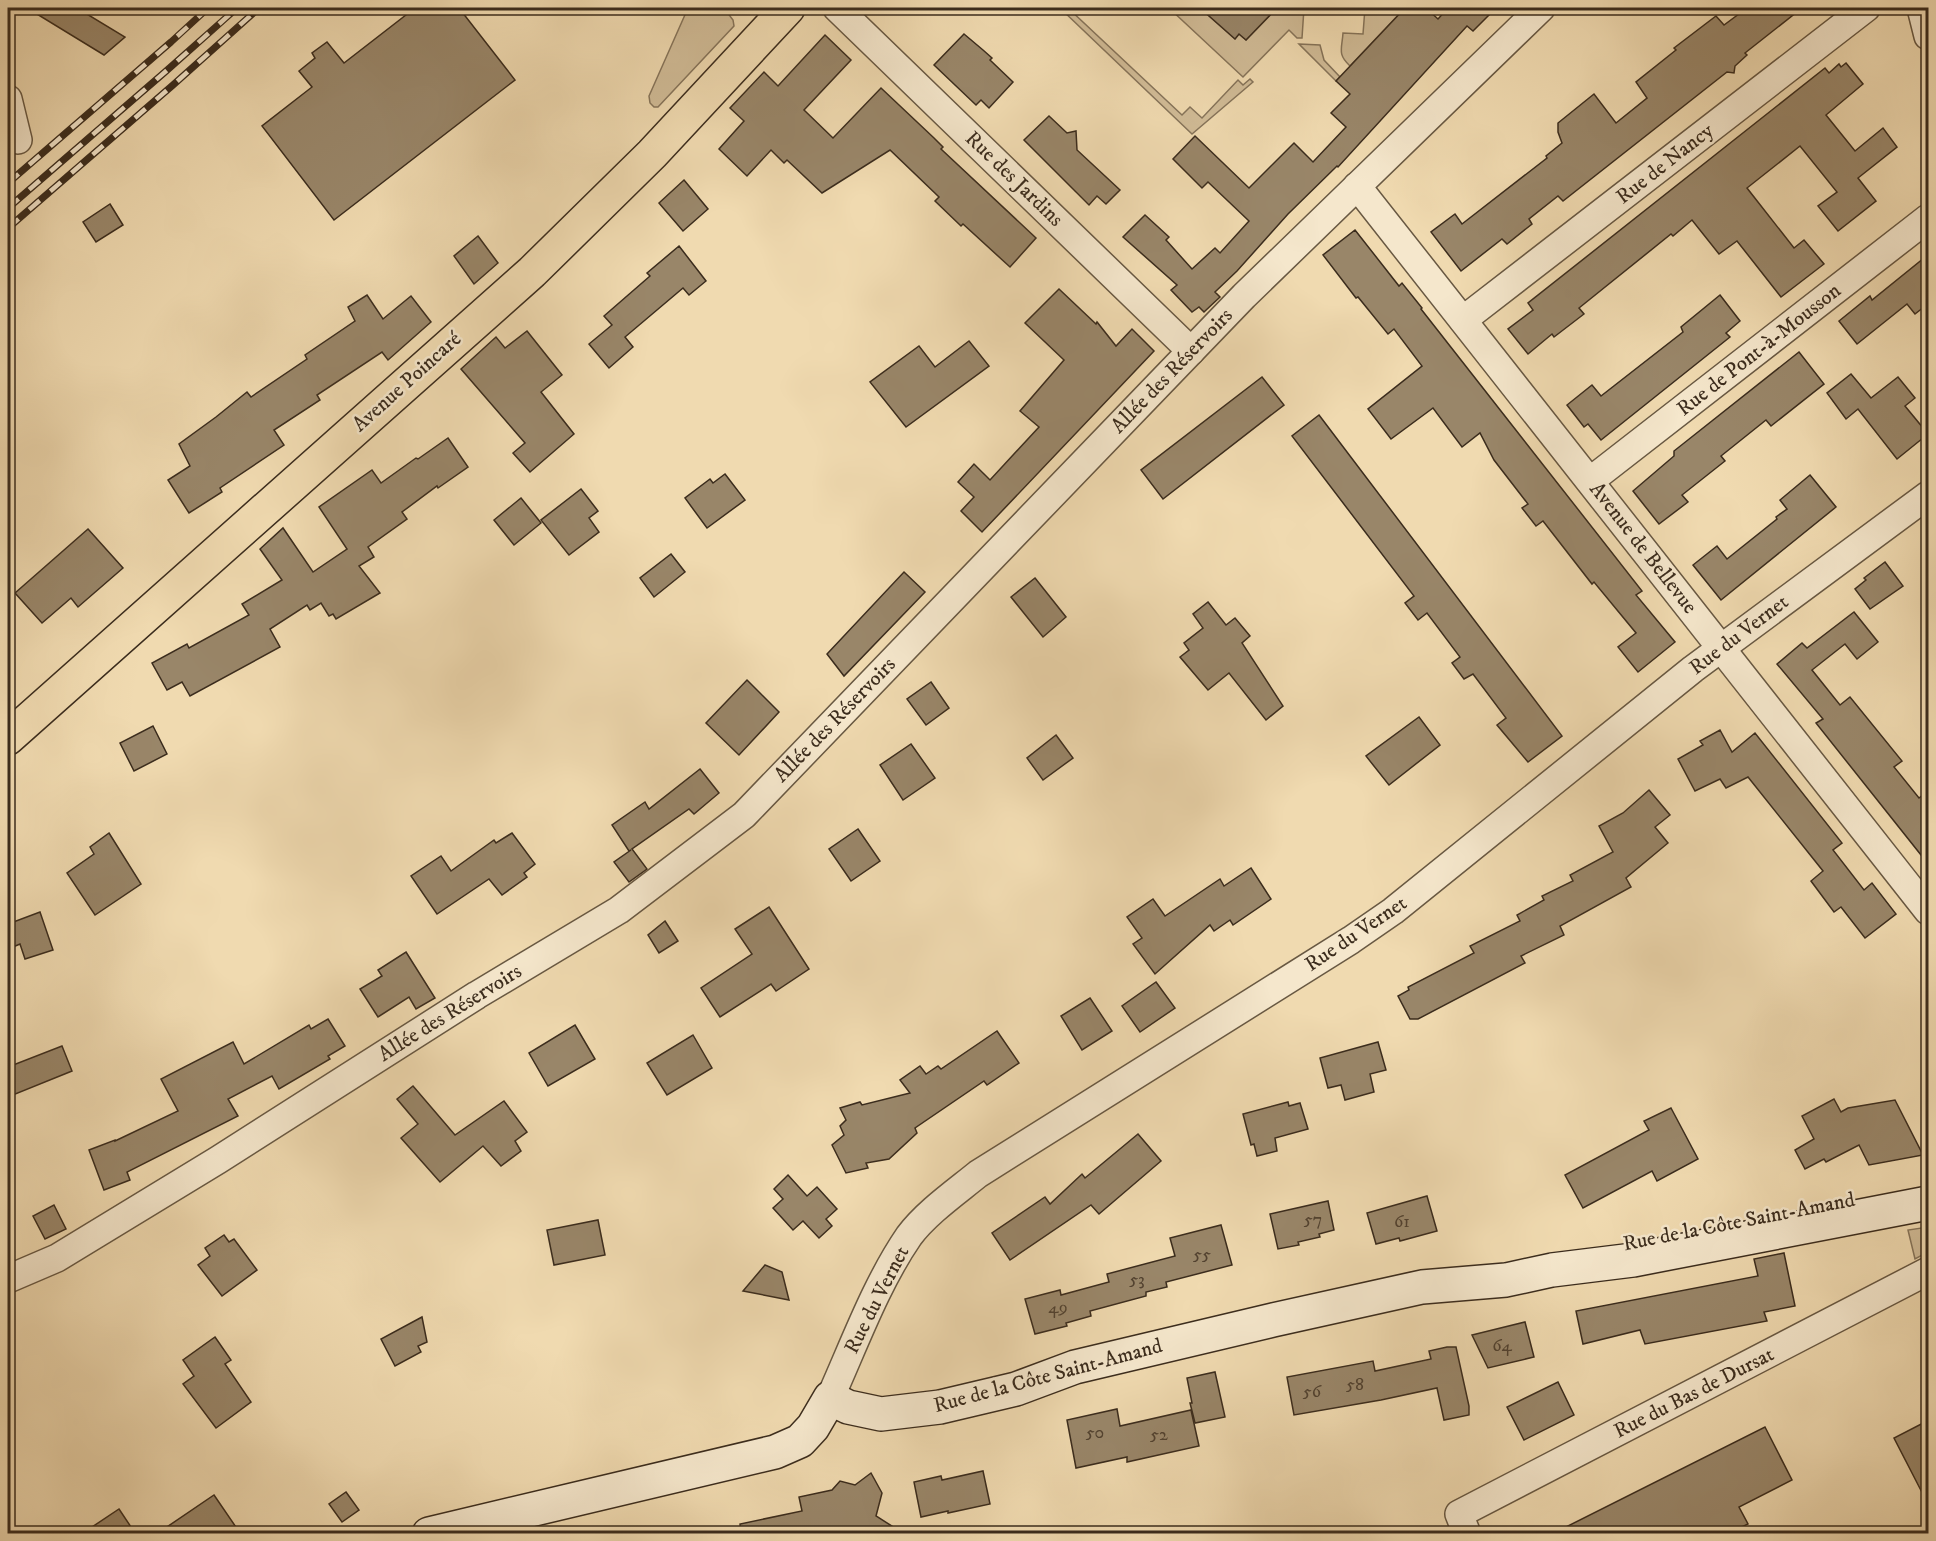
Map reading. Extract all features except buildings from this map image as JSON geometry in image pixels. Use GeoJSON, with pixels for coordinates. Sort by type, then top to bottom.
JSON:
{"type":"FeatureCollection","features":[{"type":"Feature","properties":{"kind":"main road","name":"Avenue Poincaré"},"geometry":{"type":"LineString","coordinates":[[8,738],[532,272],[644,162],[788,8]]}},
{"type":"Feature","properties":{"kind":"main road","name":"Rue de la Côte Saint-Amand"},"geometry":{"type":"LineString","coordinates":[[1552,1270],[1630,1241],[1929,1185]]}},
{"type":"Feature","properties":{"kind":"main road","name":"Rue de la Côte Saint-Amand"},"geometry":{"type":"LineString","coordinates":[[830,1398],[848,1407],[881,1414],[940,1407],[1016,1389],[1075,1367],[1422,1287],[1506,1280],[1552,1270],[1633,1260],[1929,1203]]}},
{"type":"Feature","properties":{"kind":"main road"},"geometry":{"type":"LineString","coordinates":[[429,1533],[775,1452],[800,1441],[813,1427],[830,1398]]}},
{"type":"Feature","properties":{"kind":"street","name":"Rue des Jardins"},"geometry":{"type":"LineString","coordinates":[[837,8],[1191,351]]}},
{"type":"Feature","properties":{"kind":"street","name":"Allée des Réservoirs"},"geometry":{"type":"LineString","coordinates":[[8,1279],[57,1258],[225,1156],[477,994],[619,910],[744,815],[1191,351],[1541,8]]}},
{"type":"Feature","properties":{"kind":"street","name":"Rue de Nancy"},"geometry":{"type":"LineString","coordinates":[[1463,320],[1866,8]]}},
{"type":"Feature","properties":{"kind":"street"},"geometry":{"type":"LineString","coordinates":[[1921,8],[1929,36]]}},
{"type":"Feature","properties":{"kind":"street"},"geometry":{"type":"LineString","coordinates":[[8,99],[18,140]]}},
{"type":"Feature","properties":{"kind":"street","name":"Avenue de Bellevue"},"geometry":{"type":"LineString","coordinates":[[1357,186],[1929,910]]}},
{"type":"Feature","properties":{"kind":"street","name":"Rue de Pont-à-Mousson"},"geometry":{"type":"LineString","coordinates":[[1590,481],[1929,218]]}},
{"type":"Feature","properties":{"kind":"street","name":"Rue du Vernet"},"geometry":{"type":"LineString","coordinates":[[830,1398],[885,1276],[910,1234],[938,1206],[978,1174],[1351,940],[1393,911],[1722,647],[1929,495]]}},
{"type":"Feature","properties":{"kind":"street","name":"Rue du Bas de Dursat"},"geometry":{"type":"LineString","coordinates":[[1463,1524],[1929,1271]]}},
{"type":"Feature","properties":{"kind":"shaded area"},"geometry":{"type":"Polygon","coordinates":[[[688,8],[724,8],[733,20],[734,26],[658,107],[654,107],[650,103],[649,96],[688,8]]]}},
{"type":"Feature","properties":{"kind":"shaded area"},"geometry":{"type":"Polygon","coordinates":[[[1060,8],[1068,8],[1182,115],[1190,107],[1202,118],[1238,80],[1243,85],[1250,79],[1253,82],[1192,134],[1060,8]]]}},
{"type":"Feature","properties":{"kind":"shaded area"},"geometry":{"type":"Polygon","coordinates":[[[1169,8],[1200,8],[1235,39],[1239,34],[1246,40],[1277,8],[1304,8],[1302,38],[1297,38],[1289,30],[1243,77],[1169,8]]]}},
{"type":"Feature","properties":{"kind":"shaded area"},"geometry":{"type":"Polygon","coordinates":[[[1365,8],[1405,8],[1350,66],[1342,55],[1343,33],[1363,34],[1365,8]]]}},
{"type":"Feature","properties":{"kind":"shaded area"},"geometry":{"type":"Polygon","coordinates":[[[1299,44],[1320,45],[1324,60],[1340,77],[1336,81],[1299,44]]]}},
{"type":"Feature","properties":{"kind":"shaded area"},"geometry":{"type":"Polygon","coordinates":[[[1928,1227],[1928,1252],[1915,1259],[1908,1230],[1928,1227]]]}},
{"type":"Feature","properties":{"kind":"railway"},"geometry":{"type":"LineString","coordinates":[[8,183],[208,8]]}},
{"type":"Feature","properties":{"kind":"railway"},"geometry":{"type":"LineString","coordinates":[[8,208],[237,8]]}},
{"type":"Feature","properties":{"kind":"railway"},"geometry":{"type":"LineString","coordinates":[[8,228],[259,8]]}}]}
